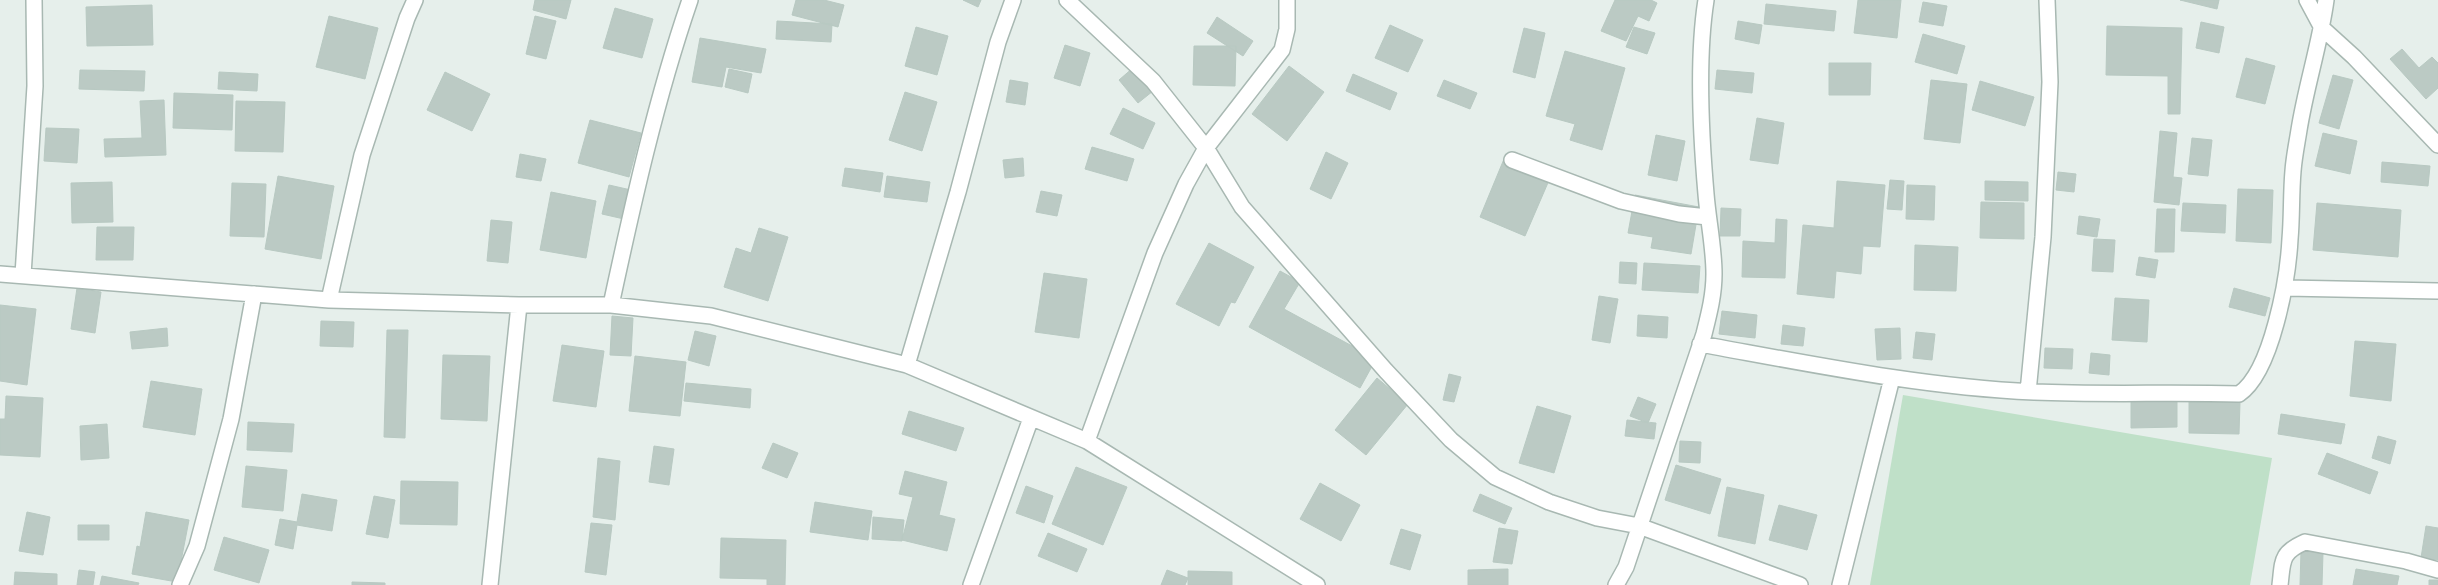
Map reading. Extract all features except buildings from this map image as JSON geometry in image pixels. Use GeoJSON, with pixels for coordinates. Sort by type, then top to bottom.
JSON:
{"type":"FeatureCollection","features":[{"type":"Feature","properties":{"kind":"street"},"geometry":{"type":"LineString","coordinates":[[23,275],[35,86],[34,0]]}},
{"type":"Feature","properties":{"kind":"street"},"geometry":{"type":"LineString","coordinates":[[329,300],[362,155],[407,18],[415,0]]}},
{"type":"Feature","properties":{"kind":"street"},"geometry":{"type":"LineString","coordinates":[[611,306],[637,188],[680,28],[690,0]]}},
{"type":"Feature","properties":{"kind":"street"},"geometry":{"type":"LineString","coordinates":[[907,365],[958,192],[998,42],[1013,0]]}},
{"type":"Feature","properties":{"kind":"street"},"geometry":{"type":"LineString","coordinates":[[1067,0],[1153,81],[1206,148],[1242,207],[1386,371],[1451,440],[1495,477],[1559,505],[1597,518],[1639,526],[1800,585]]}},
{"type":"Feature","properties":{"kind":"street"},"geometry":{"type":"LineString","coordinates":[[1087,442],[1155,253],[1186,184],[1206,148],[1282,50],[1287,29],[1286,0]]}},
{"type":"Feature","properties":{"kind":"street"},"geometry":{"type":"LineString","coordinates":[[1616,585],[1626,567],[1712,303],[1714,273],[1708,217],[1702,115],[1702,25],[1706,0]]}},
{"type":"Feature","properties":{"kind":"street"},"geometry":{"type":"LineString","coordinates":[[2028,392],[2043,228],[2050,82],[2047,0]]}},
{"type":"Feature","properties":{"kind":"street"},"geometry":{"type":"LineString","coordinates":[[2307,0],[2322,28],[2354,57],[2438,145]]}},
{"type":"Feature","properties":{"kind":"street"},"geometry":{"type":"LineString","coordinates":[[1700,344],[1919,382],[2028,392],[2239,394],[2252,382],[2268,350],[2284,288],[2290,241],[2293,170],[2302,112],[2322,28],[2326,0]]}},
{"type":"Feature","properties":{"kind":"street"},"geometry":{"type":"LineString","coordinates":[[1512,160],[1621,201],[1679,214],[1708,217]]}},
{"type":"Feature","properties":{"kind":"street"},"geometry":{"type":"LineString","coordinates":[[0,274],[329,300],[519,306],[611,306],[711,316],[907,365],[1087,442],[1317,585]]}},
{"type":"Feature","properties":{"kind":"street"},"geometry":{"type":"LineString","coordinates":[[2284,288],[2438,291]]}},
{"type":"Feature","properties":{"kind":"street"},"geometry":{"type":"LineString","coordinates":[[180,585],[197,546],[230,419],[254,294]]}},
{"type":"Feature","properties":{"kind":"street"},"geometry":{"type":"LineString","coordinates":[[490,585],[519,306]]}},
{"type":"Feature","properties":{"kind":"street"},"geometry":{"type":"LineString","coordinates":[[1840,585],[1892,378]]}},
{"type":"Feature","properties":{"kind":"street"},"geometry":{"type":"LineString","coordinates":[[971,585],[1031,418]]}},
{"type":"Feature","properties":{"kind":"street"},"geometry":{"type":"LineString","coordinates":[[2280,585],[2284,554],[2291,548],[2304,542],[2406,560],[2438,570]]}},
{"type":"Feature","properties":{"kind":"green space"},"geometry":{"type":"Polygon","coordinates":[[[1903,395],[2272,458],[2250,585],[1870,585],[1903,395]]]}}]}
